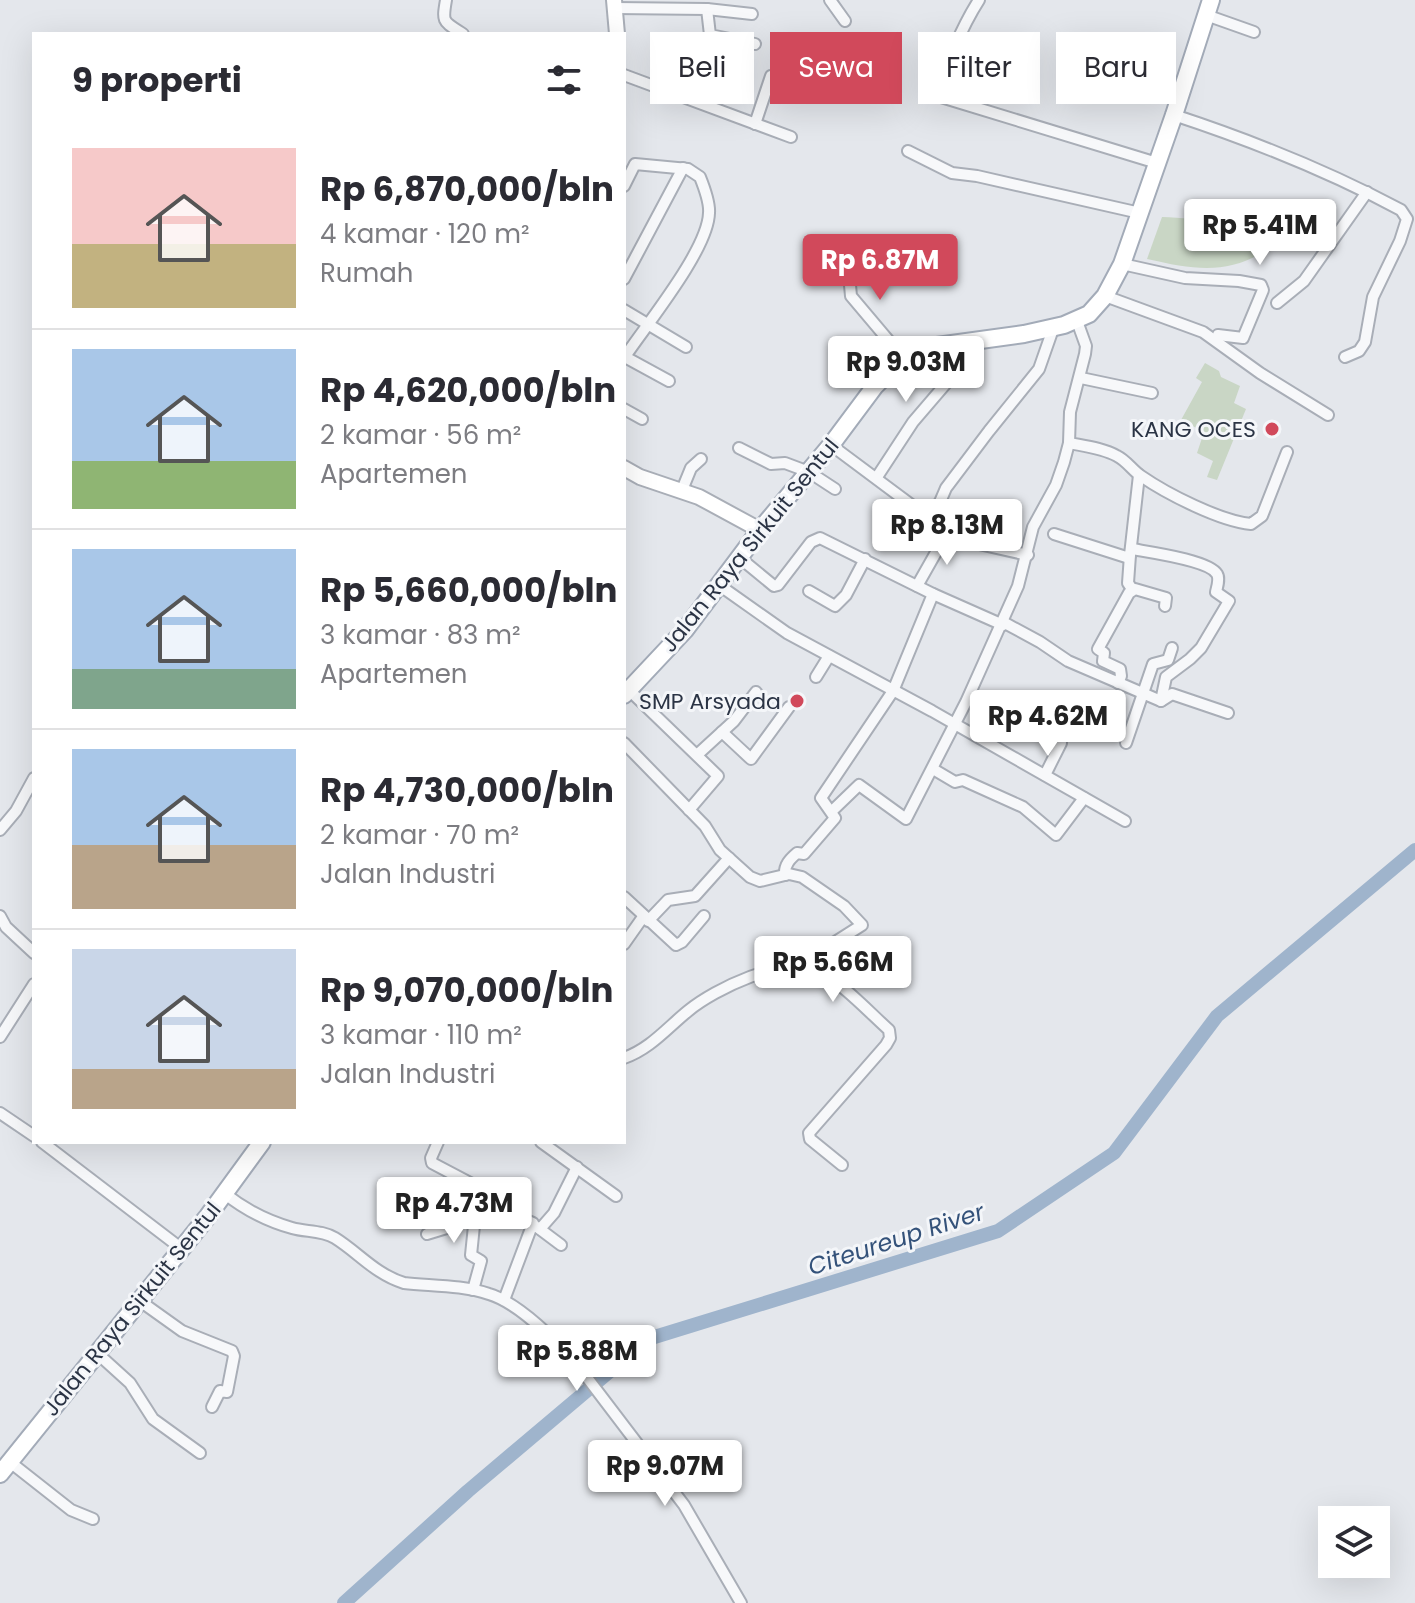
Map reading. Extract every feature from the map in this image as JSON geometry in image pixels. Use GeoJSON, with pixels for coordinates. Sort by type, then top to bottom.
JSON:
{"type":"FeatureCollection","features":[{"type":"Feature","properties":{"kind":"main road","name":"Jalan Raya Sirkuit Sentul"},"geometry":{"type":"LineString","coordinates":[[626,692],[685,630],[875,386],[905,360],[922,351],[960,342],[1053,329],[1089,314],[1105,296],[1122,264],[1209,8]]}},
{"type":"Feature","properties":{"kind":"main road","name":"Jalan Raya Sirkuit Sentul"},"geometry":{"type":"LineString","coordinates":[[5,1468],[182,1249],[261,1144]]}},
{"type":"Feature","properties":{"kind":"street"},"geometry":{"type":"LineString","coordinates":[[446,0],[443,18],[460,32]]}},
{"type":"Feature","properties":{"kind":"street"},"geometry":{"type":"LineString","coordinates":[[830,0],[845,21]]}},
{"type":"Feature","properties":{"kind":"street"},"geometry":{"type":"LineString","coordinates":[[979,0],[951,56],[939,90],[941,97],[1157,163]]}},
{"type":"Feature","properties":{"kind":"street"},"geometry":{"type":"LineString","coordinates":[[617,32],[615,4],[752,14]]}},
{"type":"Feature","properties":{"kind":"street"},"geometry":{"type":"LineString","coordinates":[[1209,8],[1254,32]]}},
{"type":"Feature","properties":{"kind":"street"},"geometry":{"type":"LineString","coordinates":[[707,9],[710,35],[755,44]]}},
{"type":"Feature","properties":{"kind":"street"},"geometry":{"type":"LineString","coordinates":[[626,76],[791,137]]}},
{"type":"Feature","properties":{"kind":"street"},"geometry":{"type":"LineString","coordinates":[[755,124],[770,79]]}},
{"type":"Feature","properties":{"kind":"street"},"geometry":{"type":"LineString","coordinates":[[1174,115],[1281,153],[1401,210],[1407,219],[1373,297],[1365,342],[1359,351],[1345,357]]}},
{"type":"Feature","properties":{"kind":"street"},"geometry":{"type":"LineString","coordinates":[[908,151],[952,173],[1140,213]]}},
{"type":"Feature","properties":{"kind":"street"},"geometry":{"type":"LineString","coordinates":[[626,160],[635,164],[695,172],[702,183],[709,214],[706,229],[670,292],[626,354]]}},
{"type":"Feature","properties":{"kind":"street"},"geometry":{"type":"LineString","coordinates":[[626,182],[635,164]]}},
{"type":"Feature","properties":{"kind":"street"},"geometry":{"type":"LineString","coordinates":[[626,275],[683,168]]}},
{"type":"Feature","properties":{"kind":"street"},"geometry":{"type":"LineString","coordinates":[[1277,303],[1304,281],[1367,192]]}},
{"type":"Feature","properties":{"kind":"street"},"geometry":{"type":"LineString","coordinates":[[858,252],[849,274],[851,296],[905,360]]}},
{"type":"Feature","properties":{"kind":"street"},"geometry":{"type":"LineString","coordinates":[[1122,264],[1185,278],[1261,285],[1263,290],[1243,338],[1222,334],[1218,335],[1217,340]]}},
{"type":"Feature","properties":{"kind":"street"},"geometry":{"type":"LineString","coordinates":[[1105,296],[1189,326],[1217,340],[1260,373],[1328,415]]}},
{"type":"Feature","properties":{"kind":"street"},"geometry":{"type":"LineString","coordinates":[[626,311],[686,347]]}},
{"type":"Feature","properties":{"kind":"street"},"geometry":{"type":"LineString","coordinates":[[832,811],[859,785],[906,819],[933,769],[1003,624],[1028,555],[1033,527],[1056,485],[1069,443],[1067,428],[1086,346],[1077,321]]}},
{"type":"Feature","properties":{"kind":"street"},"geometry":{"type":"LineString","coordinates":[[927,516],[1039,369],[1053,329]]}},
{"type":"Feature","properties":{"kind":"street"},"geometry":{"type":"LineString","coordinates":[[877,477],[913,422],[955,373],[960,342]]}},
{"type":"Feature","properties":{"kind":"street"},"geometry":{"type":"LineString","coordinates":[[626,358],[669,381]]}},
{"type":"Feature","properties":{"kind":"street"},"geometry":{"type":"LineString","coordinates":[[1081,378],[1152,393]]}},
{"type":"Feature","properties":{"kind":"street"},"geometry":{"type":"LineString","coordinates":[[626,410],[642,419]]}},
{"type":"Feature","properties":{"kind":"street"},"geometry":{"type":"LineString","coordinates":[[1069,443],[1111,453],[1139,475],[1200,506],[1251,524],[1262,516],[1287,452]]}},
{"type":"Feature","properties":{"kind":"street"},"geometry":{"type":"LineString","coordinates":[[831,445],[957,539],[1028,555]]}},
{"type":"Feature","properties":{"kind":"street"},"geometry":{"type":"LineString","coordinates":[[739,448],[771,464],[785,463],[809,472],[835,489]]}},
{"type":"Feature","properties":{"kind":"street"},"geometry":{"type":"LineString","coordinates":[[682,490],[691,468],[701,459]]}},
{"type":"Feature","properties":{"kind":"street"},"geometry":{"type":"LineString","coordinates":[[626,469],[640,477],[682,490],[760,530]]}},
{"type":"Feature","properties":{"kind":"street"},"geometry":{"type":"LineString","coordinates":[[1139,475],[1128,583],[1132,589],[1166,598],[1165,606]]}},
{"type":"Feature","properties":{"kind":"street"},"geometry":{"type":"LineString","coordinates":[[917,586],[947,533]]}},
{"type":"Feature","properties":{"kind":"street"},"geometry":{"type":"LineString","coordinates":[[1054,534],[1126,557],[1131,552]]}},
{"type":"Feature","properties":{"kind":"street"},"geometry":{"type":"LineString","coordinates":[[740,558],[774,586],[778,585],[815,538],[820,538],[1040,642],[1068,661],[1161,701]]}},
{"type":"Feature","properties":{"kind":"street"},"geometry":{"type":"LineString","coordinates":[[1131,552],[1201,564],[1215,571],[1219,577],[1216,592],[1229,601],[1201,648],[1166,677],[1161,701]]}},
{"type":"Feature","properties":{"kind":"street"},"geometry":{"type":"LineString","coordinates":[[809,591],[835,606],[846,595],[865,559]]}},
{"type":"Feature","properties":{"kind":"street"},"geometry":{"type":"LineString","coordinates":[[719,585],[787,633],[1125,821]]}},
{"type":"Feature","properties":{"kind":"street"},"geometry":{"type":"LineString","coordinates":[[1118,683],[1120,669],[1103,661],[1104,653],[1098,649],[1132,589]]}},
{"type":"Feature","properties":{"kind":"street"},"geometry":{"type":"LineString","coordinates":[[785,875],[790,859],[797,853],[804,854],[835,818],[821,798],[893,691],[933,594]]}},
{"type":"Feature","properties":{"kind":"street"},"geometry":{"type":"LineString","coordinates":[[1126,743],[1153,664],[1168,660],[1172,648]]}},
{"type":"Feature","properties":{"kind":"street"},"geometry":{"type":"LineString","coordinates":[[816,677],[829,656]]}},
{"type":"Feature","properties":{"kind":"street"},"geometry":{"type":"LineString","coordinates":[[626,692],[698,754],[718,776],[689,810]]}},
{"type":"Feature","properties":{"kind":"street"},"geometry":{"type":"LineString","coordinates":[[698,754],[734,721],[756,692]]}},
{"type":"Feature","properties":{"kind":"street"},"geometry":{"type":"LineString","coordinates":[[1161,701],[1172,694],[1228,713]]}},
{"type":"Feature","properties":{"kind":"street"},"geometry":{"type":"LineString","coordinates":[[722,732],[751,759],[789,707]]}},
{"type":"Feature","properties":{"kind":"street"},"geometry":{"type":"LineString","coordinates":[[1045,775],[1061,743]]}},
{"type":"Feature","properties":{"kind":"street"},"geometry":{"type":"LineString","coordinates":[[626,745],[705,826],[717,847],[755,880],[785,875],[806,879],[844,906],[862,925],[798,966],[722,988],[686,1012],[644,1049],[626,1057]]}},
{"type":"Feature","properties":{"kind":"street"},"geometry":{"type":"LineString","coordinates":[[933,769],[955,782],[963,780],[1023,807],[1056,835],[1084,798]]}},
{"type":"Feature","properties":{"kind":"street"},"geometry":{"type":"LineString","coordinates":[[0,830],[16,811],[32,782]]}},
{"type":"Feature","properties":{"kind":"street"},"geometry":{"type":"LineString","coordinates":[[626,942],[645,919],[668,900],[695,896],[729,858]]}},
{"type":"Feature","properties":{"kind":"street"},"geometry":{"type":"LineString","coordinates":[[626,899],[678,945],[704,916]]}},
{"type":"Feature","properties":{"kind":"street"},"geometry":{"type":"LineString","coordinates":[[0,916],[6,927],[32,951]]}},
{"type":"Feature","properties":{"kind":"street"},"geometry":{"type":"LineString","coordinates":[[798,966],[812,968],[824,975],[890,1032],[886,1045],[809,1133],[810,1139],[842,1165]]}},
{"type":"Feature","properties":{"kind":"street"},"geometry":{"type":"LineString","coordinates":[[0,1037],[32,987]]}},
{"type":"Feature","properties":{"kind":"street"},"geometry":{"type":"LineString","coordinates":[[0,1113],[32,1130]]}},
{"type":"Feature","properties":{"kind":"street"},"geometry":{"type":"LineString","coordinates":[[45,1144],[182,1249]]}},
{"type":"Feature","properties":{"kind":"street"},"geometry":{"type":"LineString","coordinates":[[437,1144],[432,1163],[470,1183],[471,1255],[481,1261],[473,1290]]}},
{"type":"Feature","properties":{"kind":"street"},"geometry":{"type":"LineString","coordinates":[[544,1144],[616,1196]]}},
{"type":"Feature","properties":{"kind":"street"},"geometry":{"type":"LineString","coordinates":[[504,1300],[537,1226],[554,1213],[577,1167]]}},
{"type":"Feature","properties":{"kind":"street"},"geometry":{"type":"LineString","coordinates":[[224,1193],[242,1207],[276,1223],[334,1238],[363,1262],[404,1283],[473,1290],[504,1300],[561,1346],[576,1363],[684,1505],[741,1603]]}},
{"type":"Feature","properties":{"kind":"street"},"geometry":{"type":"LineString","coordinates":[[427,1234],[450,1227],[455,1206],[471,1205],[505,1211],[537,1226],[561,1245]]}},
{"type":"Feature","properties":{"kind":"street"},"geometry":{"type":"LineString","coordinates":[[140,1301],[182,1331],[232,1351],[234,1356],[227,1392],[220,1391],[212,1407]]}},
{"type":"Feature","properties":{"kind":"street"},"geometry":{"type":"LineString","coordinates":[[98,1354],[130,1383],[153,1419],[200,1453]]}},
{"type":"Feature","properties":{"kind":"street"},"geometry":{"type":"LineString","coordinates":[[5,1468],[71,1510],[93,1519]]}},
{"type":"Feature","properties":{"kind":"green space"},"geometry":{"type":"Polygon","coordinates":[[[1162,217],[1237,226],[1279,242],[1246,261],[1215,268],[1147,259],[1162,217]]]}},
{"type":"Feature","properties":{"kind":"green space"},"geometry":{"type":"Polygon","coordinates":[[[1205,363],[1219,371],[1221,377],[1240,386],[1234,403],[1246,409],[1217,480],[1207,477],[1213,461],[1197,453],[1204,432],[1181,420],[1202,382],[1196,378],[1205,363]]]}},
{"type":"Feature","properties":{"kind":"waterway","name":"Citeureup River"},"geometry":{"type":"LineString","coordinates":[[344,1603],[468,1491],[648,1339],[998,1231],[1114,1153],[1217,1016],[1415,850]]}},
{"type":"Feature","properties":{"kind":"place","name":"KANG OCES"},"geometry":{"type":"Point","coordinates":[1272,429]}},
{"type":"Feature","properties":{"kind":"place","name":"SMP Arsyada"},"geometry":{"type":"Point","coordinates":[797,701]}}]}
